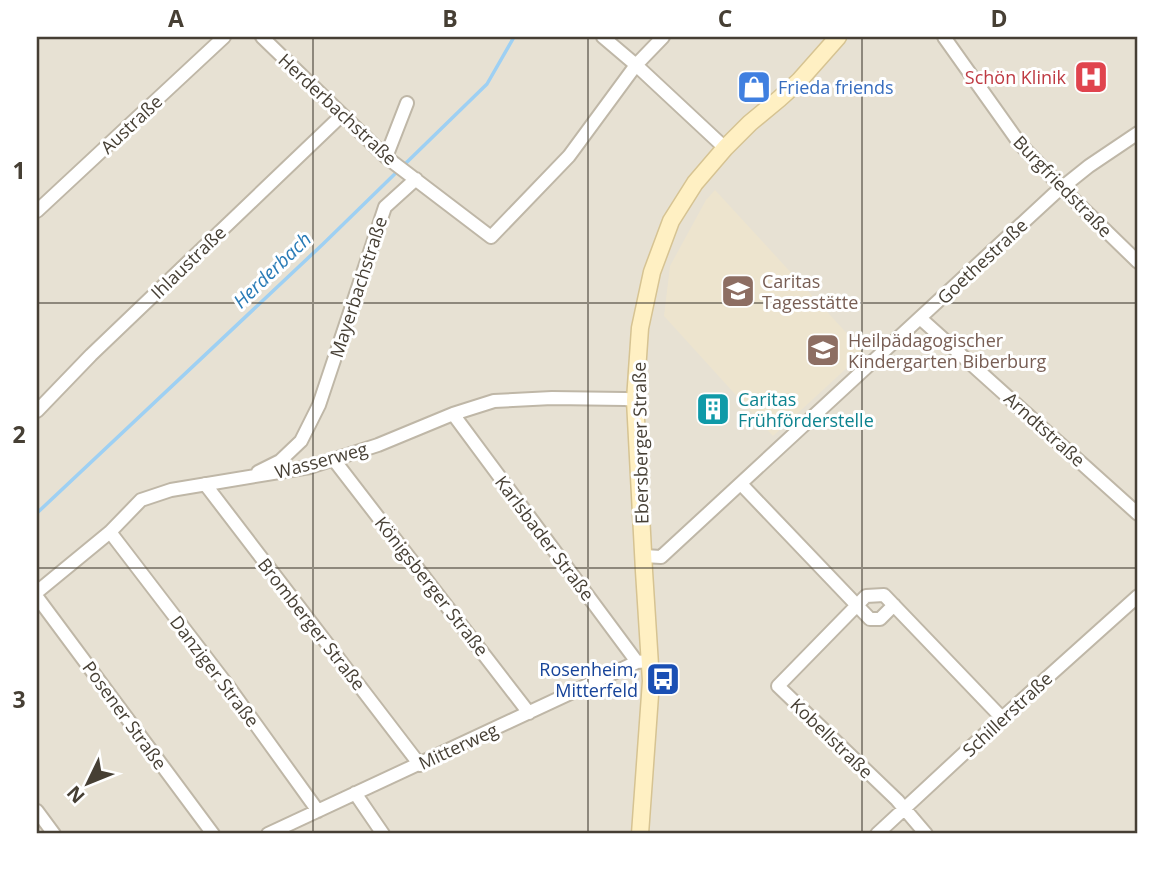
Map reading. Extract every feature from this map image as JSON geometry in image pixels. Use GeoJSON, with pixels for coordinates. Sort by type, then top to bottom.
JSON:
{"type":"FeatureCollection","features":[{"type":"Feature","properties":{"kind":"street","name":"Austraße"},"geometry":{"type":"LineString","coordinates":[[37,211],[224,37]]}},
{"type":"Feature","properties":{"kind":"street","name":"Herderbachstraße"},"geometry":{"type":"LineString","coordinates":[[262,37],[387,158],[415,178]]}},
{"type":"Feature","properties":{"kind":"street"},"geometry":{"type":"LineString","coordinates":[[603,37],[725,148]]}},
{"type":"Feature","properties":{"kind":"street"},"geometry":{"type":"LineString","coordinates":[[415,178],[491,237],[569,156],[636,65],[663,37]]}},
{"type":"Feature","properties":{"kind":"street","name":"Ebersberger Straße"},"geometry":{"type":"LineString","coordinates":[[640,834],[651,681],[643,662],[644,556],[635,400],[640,328],[652,272],[671,221],[695,183],[725,148],[799,81],[838,37]]}},
{"type":"Feature","properties":{"kind":"street","name":"Burgfriedstraße"},"geometry":{"type":"LineString","coordinates":[[944,37],[1020,144],[1061,188],[1138,262]]}},
{"type":"Feature","properties":{"kind":"street"},"geometry":{"type":"LineString","coordinates":[[387,158],[407,103]]}},
{"type":"Feature","properties":{"kind":"street","name":"Ihlaustraße"},"geometry":{"type":"LineString","coordinates":[[37,411],[91,355],[342,115]]}},
{"type":"Feature","properties":{"kind":"street","name":"Goethestraße"},"geometry":{"type":"LineString","coordinates":[[644,556],[661,557],[1061,188],[1138,133]]}},
{"type":"Feature","properties":{"kind":"street","name":"Mayerbachstraße"},"geometry":{"type":"LineString","coordinates":[[246,479],[280,461],[300,441],[319,405],[385,207],[415,178]]}},
{"type":"Feature","properties":{"kind":"street","name":"Arndtstraße"},"geometry":{"type":"LineString","coordinates":[[920,318],[1138,514]]}},
{"type":"Feature","properties":{"kind":"street","name":"Wasserweg"},"geometry":{"type":"LineString","coordinates":[[37,594],[110,532],[141,500],[171,490],[310,467],[378,445],[453,414],[494,401],[552,398],[635,400]]}},
{"type":"Feature","properties":{"kind":"street","name":"Karlsbader Straße"},"geometry":{"type":"LineString","coordinates":[[453,414],[643,662]]}},
{"type":"Feature","properties":{"kind":"street","name":"Königsberger Straße"},"geometry":{"type":"LineString","coordinates":[[334,460],[529,713]]}},
{"type":"Feature","properties":{"kind":"street","name":"Bromberger Straße"},"geometry":{"type":"LineString","coordinates":[[205,484],[420,765]]}},
{"type":"Feature","properties":{"kind":"street"},"geometry":{"type":"LineString","coordinates":[[741,484],[870,619],[880,619],[894,606]]}},
{"type":"Feature","properties":{"kind":"street","name":"Danziger Straße"},"geometry":{"type":"LineString","coordinates":[[110,532],[228,686],[318,811]]}},
{"type":"Feature","properties":{"kind":"street","name":"Posener Straße"},"geometry":{"type":"LineString","coordinates":[[37,594],[213,834]]}},
{"type":"Feature","properties":{"kind":"street"},"geometry":{"type":"LineString","coordinates":[[856,607],[866,596],[884,595],[1002,718]]}},
{"type":"Feature","properties":{"kind":"street","name":"Schillerstraße"},"geometry":{"type":"LineString","coordinates":[[877,834],[1138,596]]}},
{"type":"Feature","properties":{"kind":"street","name":"Kobellstraße"},"geometry":{"type":"LineString","coordinates":[[856,607],[778,687],[905,809]]}},
{"type":"Feature","properties":{"kind":"street","name":"Mitterweg"},"geometry":{"type":"LineString","coordinates":[[268,834],[643,662]]}},
{"type":"Feature","properties":{"kind":"street"},"geometry":{"type":"LineString","coordinates":[[355,793],[383,834]]}},
{"type":"Feature","properties":{"kind":"street"},"geometry":{"type":"LineString","coordinates":[[905,809],[926,834]]}},
{"type":"Feature","properties":{"kind":"street"},"geometry":{"type":"LineString","coordinates":[[37,811],[54,834]]}},
{"type":"Feature","properties":{"kind":"shaded area"},"geometry":{"type":"Polygon","coordinates":[[[37,37],[1138,37],[1138,834],[37,834],[37,37]]]}},
{"type":"Feature","properties":{"kind":"shaded area","name":"Caritas Tagesstätte"},"geometry":{"type":"Polygon","coordinates":[[[715,190],[864,352],[773,436],[664,316],[670,266],[706,200],[715,190]]]}},
{"type":"Feature","properties":{"kind":"waterway","name":"Herderbach"},"geometry":{"type":"LineString","coordinates":[[37,513],[323,244],[487,84],[514,37]]}},
{"type":"Feature","properties":{"kind":"place","name":"Schön Klinik"},"geometry":{"type":"Point","coordinates":[1091,77]}},
{"type":"Feature","properties":{"kind":"place","name":"Frieda friends"},"geometry":{"type":"Point","coordinates":[754,87]}},
{"type":"Feature","properties":{"kind":"place","name":"Caritas Tagesstätte"},"geometry":{"type":"Point","coordinates":[738,291]}},
{"type":"Feature","properties":{"kind":"place","name":"Heilpädagogischer Kindergarten Biberburg"},"geometry":{"type":"Point","coordinates":[823,350]}},
{"type":"Feature","properties":{"kind":"place","name":"Caritas Frühförderstelle"},"geometry":{"type":"Point","coordinates":[713,409]}},
{"type":"Feature","properties":{"kind":"place","name":"Rosenheim, Mitterfeld"},"geometry":{"type":"Point","coordinates":[663,679]}}]}
